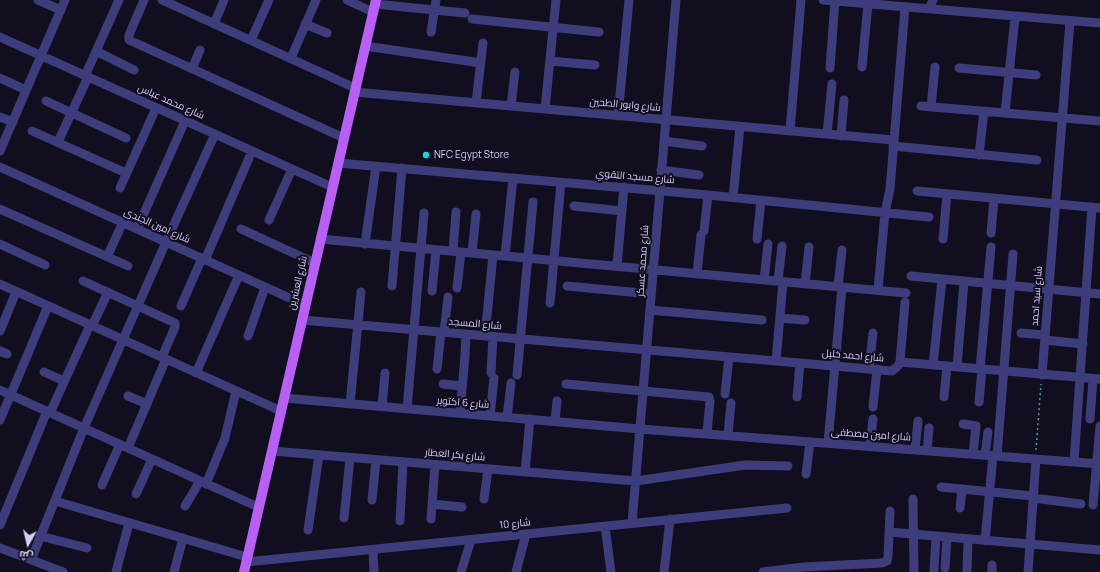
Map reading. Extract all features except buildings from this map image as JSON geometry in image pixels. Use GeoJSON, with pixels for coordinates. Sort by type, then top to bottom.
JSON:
{"type":"FeatureCollection","features":[{"type":"Feature","properties":{"kind":"main road","name":"شارع العشرين"},"geometry":{"type":"LineString","coordinates":[[245,564],[374,5]]}},
{"type":"Feature","properties":{"kind":"street"},"geometry":{"type":"LineString","coordinates":[[38,0],[61,10]]}},
{"type":"Feature","properties":{"kind":"street"},"geometry":{"type":"LineString","coordinates":[[0,151],[65,0]]}},
{"type":"Feature","properties":{"kind":"street"},"geometry":{"type":"LineString","coordinates":[[58,142],[119,0]]}},
{"type":"Feature","properties":{"kind":"street"},"geometry":{"type":"LineString","coordinates":[[144,0],[129,35],[129,40],[344,138]]}},
{"type":"Feature","properties":{"kind":"street","name":"شارع وابور الطحين"},"geometry":{"type":"LineString","coordinates":[[162,0],[181,4],[214,24],[291,58],[355,90],[476,103],[827,134],[980,155],[1037,160]]}},
{"type":"Feature","properties":{"kind":"street"},"geometry":{"type":"LineString","coordinates":[[214,24],[224,0]]}},
{"type":"Feature","properties":{"kind":"street"},"geometry":{"type":"LineString","coordinates":[[251,40],[269,0]]}},
{"type":"Feature","properties":{"kind":"street"},"geometry":{"type":"LineString","coordinates":[[291,58],[316,0]]}},
{"type":"Feature","properties":{"kind":"street"},"geometry":{"type":"LineString","coordinates":[[347,0],[374,5],[434,10],[468,16],[599,32]]}},
{"type":"Feature","properties":{"kind":"street"},"geometry":{"type":"LineString","coordinates":[[431,32],[436,0]]}},
{"type":"Feature","properties":{"kind":"street"},"geometry":{"type":"LineString","coordinates":[[545,109],[556,0]]}},
{"type":"Feature","properties":{"kind":"street"},"geometry":{"type":"LineString","coordinates":[[618,116],[629,0]]}},
{"type":"Feature","properties":{"kind":"street","name":"شارع محمد عسكر"},"geometry":{"type":"LineString","coordinates":[[632,523],[676,0]]}},
{"type":"Feature","properties":{"kind":"street"},"geometry":{"type":"LineString","coordinates":[[790,131],[801,0]]}},
{"type":"Feature","properties":{"kind":"street"},"geometry":{"type":"LineString","coordinates":[[823,0],[1100,23]]}},
{"type":"Feature","properties":{"kind":"street"},"geometry":{"type":"LineString","coordinates":[[929,9],[934,0]]}},
{"type":"Feature","properties":{"kind":"street"},"geometry":{"type":"LineString","coordinates":[[830,68],[835,1]]}},
{"type":"Feature","properties":{"kind":"street"},"geometry":{"type":"LineString","coordinates":[[862,67],[868,4]]}},
{"type":"Feature","properties":{"kind":"street"},"geometry":{"type":"LineString","coordinates":[[878,290],[885,212],[890,189],[905,7]]}},
{"type":"Feature","properties":{"kind":"street"},"geometry":{"type":"LineString","coordinates":[[1005,113],[1015,17]]}},
{"type":"Feature","properties":{"kind":"street","name":"شارع سيد احمد"},"geometry":{"type":"LineString","coordinates":[[1042,374],[1070,21]]}},
{"type":"Feature","properties":{"kind":"street"},"geometry":{"type":"LineString","coordinates":[[305,24],[327,33]]}},
{"type":"Feature","properties":{"kind":"street","name":"شارع محمد عباس"},"geometry":{"type":"LineString","coordinates":[[0,37],[332,187]]}},
{"type":"Feature","properties":{"kind":"street"},"geometry":{"type":"LineString","coordinates":[[476,103],[483,44]]}},
{"type":"Feature","properties":{"kind":"street"},"geometry":{"type":"LineString","coordinates":[[365,46],[481,63]]}},
{"type":"Feature","properties":{"kind":"street"},"geometry":{"type":"LineString","coordinates":[[192,69],[200,50]]}},
{"type":"Feature","properties":{"kind":"street"},"geometry":{"type":"LineString","coordinates":[[96,51],[134,70]]}},
{"type":"Feature","properties":{"kind":"street"},"geometry":{"type":"LineString","coordinates":[[550,61],[594,65]]}},
{"type":"Feature","properties":{"kind":"street"},"geometry":{"type":"LineString","coordinates":[[930,107],[935,67]]}},
{"type":"Feature","properties":{"kind":"street"},"geometry":{"type":"LineString","coordinates":[[959,68],[1036,75]]}},
{"type":"Feature","properties":{"kind":"street"},"geometry":{"type":"LineString","coordinates":[[511,106],[515,72]]}},
{"type":"Feature","properties":{"kind":"street"},"geometry":{"type":"LineString","coordinates":[[0,78],[26,90]]}},
{"type":"Feature","properties":{"kind":"street"},"geometry":{"type":"LineString","coordinates":[[827,134],[832,84]]}},
{"type":"Feature","properties":{"kind":"street"},"geometry":{"type":"LineString","coordinates":[[841,136],[844,100]]}},
{"type":"Feature","properties":{"kind":"street"},"geometry":{"type":"LineString","coordinates":[[46,101],[126,138]]}},
{"type":"Feature","properties":{"kind":"street"},"geometry":{"type":"LineString","coordinates":[[921,106],[1100,121]]}},
{"type":"Feature","properties":{"kind":"street"},"geometry":{"type":"LineString","coordinates":[[120,188],[156,108]]}},
{"type":"Feature","properties":{"kind":"street"},"geometry":{"type":"LineString","coordinates":[[980,155],[984,112]]}},
{"type":"Feature","properties":{"kind":"street"},"geometry":{"type":"LineString","coordinates":[[0,117],[13,122]]}},
{"type":"Feature","properties":{"kind":"street"},"geometry":{"type":"LineString","coordinates":[[137,229],[185,121]]}},
{"type":"Feature","properties":{"kind":"street"},"geometry":{"type":"LineString","coordinates":[[733,197],[740,127]]}},
{"type":"Feature","properties":{"kind":"street"},"geometry":{"type":"LineString","coordinates":[[32,131],[126,173]]}},
{"type":"Feature","properties":{"kind":"street"},"geometry":{"type":"LineString","coordinates":[[31,560],[84,428],[215,134]]}},
{"type":"Feature","properties":{"kind":"street"},"geometry":{"type":"LineString","coordinates":[[664,142],[702,146]]}},
{"type":"Feature","properties":{"kind":"street"},"geometry":{"type":"LineString","coordinates":[[181,306],[252,151]]}},
{"type":"Feature","properties":{"kind":"street","name":"شارع مسجد التقوي"},"geometry":{"type":"LineString","coordinates":[[338,163],[659,190],[929,217]]}},
{"type":"Feature","properties":{"kind":"street"},"geometry":{"type":"LineString","coordinates":[[365,244],[376,166]]}},
{"type":"Feature","properties":{"kind":"street","name":"شارع امين الجندى"},"geometry":{"type":"LineString","coordinates":[[0,167],[305,305]]}},
{"type":"Feature","properties":{"kind":"street"},"geometry":{"type":"LineString","coordinates":[[392,286],[394,246],[402,168]]}},
{"type":"Feature","properties":{"kind":"street"},"geometry":{"type":"LineString","coordinates":[[270,220],[292,169]]}},
{"type":"Feature","properties":{"kind":"street"},"geometry":{"type":"LineString","coordinates":[[661,170],[699,175]]}},
{"type":"Feature","properties":{"kind":"street"},"geometry":{"type":"LineString","coordinates":[[505,256],[513,178]]}},
{"type":"Feature","properties":{"kind":"street"},"geometry":{"type":"LineString","coordinates":[[550,303],[561,182]]}},
{"type":"Feature","properties":{"kind":"street"},"geometry":{"type":"LineString","coordinates":[[617,266],[624,187]]}},
{"type":"Feature","properties":{"kind":"street"},"geometry":{"type":"LineString","coordinates":[[918,192],[1096,208],[1086,292],[1074,462]]}},
{"type":"Feature","properties":{"kind":"street"},"geometry":{"type":"LineString","coordinates":[[943,239],[947,194]]}},
{"type":"Feature","properties":{"kind":"street"},"geometry":{"type":"LineString","coordinates":[[697,274],[708,195]]}},
{"type":"Feature","properties":{"kind":"street"},"geometry":{"type":"LineString","coordinates":[[991,233],[994,198]]}},
{"type":"Feature","properties":{"kind":"street"},"geometry":{"type":"LineString","coordinates":[[757,239],[761,200]]}},
{"type":"Feature","properties":{"kind":"street"},"geometry":{"type":"LineString","coordinates":[[517,375],[533,202]]}},
{"type":"Feature","properties":{"kind":"street"},"geometry":{"type":"LineString","coordinates":[[574,206],[622,211]]}},
{"type":"Feature","properties":{"kind":"street"},"geometry":{"type":"LineString","coordinates":[[0,209],[128,266]]}},
{"type":"Feature","properties":{"kind":"street"},"geometry":{"type":"LineString","coordinates":[[456,212],[457,288]]}},
{"type":"Feature","properties":{"kind":"street"},"geometry":{"type":"LineString","coordinates":[[407,409],[424,213]]}},
{"type":"Feature","properties":{"kind":"street"},"geometry":{"type":"LineString","coordinates":[[472,253],[476,214]]}},
{"type":"Feature","properties":{"kind":"street"},"geometry":{"type":"LineString","coordinates":[[107,257],[123,222]]}},
{"type":"Feature","properties":{"kind":"street"},"geometry":{"type":"LineString","coordinates":[[241,229],[315,263]]}},
{"type":"Feature","properties":{"kind":"street"},"geometry":{"type":"LineString","coordinates":[[320,240],[878,290],[905,298],[900,362]]}},
{"type":"Feature","properties":{"kind":"street"},"geometry":{"type":"LineString","coordinates":[[0,244],[45,265]]}},
{"type":"Feature","properties":{"kind":"street"},"geometry":{"type":"LineString","coordinates":[[764,280],[768,244]]}},
{"type":"Feature","properties":{"kind":"street"},"geometry":{"type":"LineString","coordinates":[[776,361],[780,318],[782,246]]}},
{"type":"Feature","properties":{"kind":"street"},"geometry":{"type":"LineString","coordinates":[[805,284],[809,247]]}},
{"type":"Feature","properties":{"kind":"street"},"geometry":{"type":"LineString","coordinates":[[979,402],[991,247]]}},
{"type":"Feature","properties":{"kind":"street"},"geometry":{"type":"LineString","coordinates":[[432,291],[436,250]]}},
{"type":"Feature","properties":{"kind":"street"},"geometry":{"type":"LineString","coordinates":[[828,443],[835,366],[842,250]]}},
{"type":"Feature","properties":{"kind":"street"},"geometry":{"type":"LineString","coordinates":[[985,541],[992,455],[1004,371],[1013,254]]}},
{"type":"Feature","properties":{"kind":"street"},"geometry":{"type":"LineString","coordinates":[[490,416],[492,375],[489,336],[493,255]]}},
{"type":"Feature","properties":{"kind":"street"},"geometry":{"type":"LineString","coordinates":[[196,373],[239,275]]}},
{"type":"Feature","properties":{"kind":"street"},"geometry":{"type":"LineString","coordinates":[[911,276],[1100,294]]}},
{"type":"Feature","properties":{"kind":"street"},"geometry":{"type":"LineString","coordinates":[[933,365],[942,280]]}},
{"type":"Feature","properties":{"kind":"street"},"geometry":{"type":"LineString","coordinates":[[83,281],[175,323],[175,327],[147,404],[102,485]]}},
{"type":"Feature","properties":{"kind":"street"},"geometry":{"type":"LineString","coordinates":[[957,367],[964,282]]}},
{"type":"Feature","properties":{"kind":"street"},"geometry":{"type":"LineString","coordinates":[[0,284],[281,411]]}},
{"type":"Feature","properties":{"kind":"street"},"geometry":{"type":"LineString","coordinates":[[567,286],[651,294]]}},
{"type":"Feature","properties":{"kind":"street"},"geometry":{"type":"LineString","coordinates":[[248,336],[265,287]]}},
{"type":"Feature","properties":{"kind":"street"},"geometry":{"type":"LineString","coordinates":[[1,325],[16,292]]}},
{"type":"Feature","properties":{"kind":"street"},"geometry":{"type":"LineString","coordinates":[[0,525],[48,412],[108,292]]}},
{"type":"Feature","properties":{"kind":"street"},"geometry":{"type":"LineString","coordinates":[[350,404],[361,292]]}},
{"type":"Feature","properties":{"kind":"street"},"geometry":{"type":"LineString","coordinates":[[437,369],[448,296]]}},
{"type":"Feature","properties":{"kind":"street"},"geometry":{"type":"LineString","coordinates":[[0,420],[48,306]]}},
{"type":"Feature","properties":{"kind":"street"},"geometry":{"type":"LineString","coordinates":[[650,310],[762,320]]}},
{"type":"Feature","properties":{"kind":"street"},"geometry":{"type":"LineString","coordinates":[[780,318],[805,320]]}},
{"type":"Feature","properties":{"kind":"street","name":"شارع المسجد"},"geometry":{"type":"LineString","coordinates":[[302,320],[647,350]]}},
{"type":"Feature","properties":{"kind":"street"},"geometry":{"type":"LineString","coordinates":[[872,333],[873,407]]}},
{"type":"Feature","properties":{"kind":"street"},"geometry":{"type":"LineString","coordinates":[[1021,333],[1083,344]]}},
{"type":"Feature","properties":{"kind":"street"},"geometry":{"type":"LineString","coordinates":[[460,413],[466,334]]}},
{"type":"Feature","properties":{"kind":"street","name":"شارع احمد خليل"},"geometry":{"type":"LineString","coordinates":[[647,350],[873,369],[892,370],[898,366],[900,362],[1097,379]]}},
{"type":"Feature","properties":{"kind":"street"},"geometry":{"type":"LineString","coordinates":[[725,394],[729,357]]}},
{"type":"Feature","properties":{"kind":"street"},"geometry":{"type":"LineString","coordinates":[[796,398],[800,363]]}},
{"type":"Feature","properties":{"kind":"street"},"geometry":{"type":"LineString","coordinates":[[944,397],[947,366]]}},
{"type":"Feature","properties":{"kind":"street"},"geometry":{"type":"LineString","coordinates":[[44,372],[64,381]]}},
{"type":"Feature","properties":{"kind":"street"},"geometry":{"type":"LineString","coordinates":[[382,407],[385,373]]}},
{"type":"Feature","properties":{"kind":"street"},"geometry":{"type":"LineString","coordinates":[[1090,419],[1097,379]]}},
{"type":"Feature","properties":{"kind":"street"},"geometry":{"type":"LineString","coordinates":[[508,417],[511,383]]}},
{"type":"Feature","properties":{"kind":"street"},"geometry":{"type":"LineString","coordinates":[[443,384],[462,386]]}},
{"type":"Feature","properties":{"kind":"street"},"geometry":{"type":"LineString","coordinates":[[566,384],[709,397],[710,401],[707,433]]}},
{"type":"Feature","properties":{"kind":"street"},"geometry":{"type":"LineString","coordinates":[[0,390],[258,507]]}},
{"type":"Feature","properties":{"kind":"street"},"geometry":{"type":"LineString","coordinates":[[185,506],[203,482],[225,438],[236,391]]}},
{"type":"Feature","properties":{"kind":"street"},"geometry":{"type":"LineString","coordinates":[[128,396],[147,404]]}},
{"type":"Feature","properties":{"kind":"street","name":"شارع 6 اكتوبر"},"geometry":{"type":"LineString","coordinates":[[284,398],[640,429]]}},
{"type":"Feature","properties":{"kind":"street"},"geometry":{"type":"LineString","coordinates":[[555,421],[557,401]]}},
{"type":"Feature","properties":{"kind":"street"},"geometry":{"type":"LineString","coordinates":[[728,435],[731,403]]}},
{"type":"Feature","properties":{"kind":"street"},"geometry":{"type":"LineString","coordinates":[[525,472],[530,419]]}},
{"type":"Feature","properties":{"kind":"street"},"geometry":{"type":"LineString","coordinates":[[870,446],[873,419]]}},
{"type":"Feature","properties":{"kind":"street"},"geometry":{"type":"LineString","coordinates":[[915,450],[918,421]]}},
{"type":"Feature","properties":{"kind":"street"},"geometry":{"type":"LineString","coordinates":[[963,424],[976,426],[973,454]]}},
{"type":"Feature","properties":{"kind":"street"},"geometry":{"type":"LineString","coordinates":[[1093,505],[1098,464],[1100,426]]}},
{"type":"Feature","properties":{"kind":"street"},"geometry":{"type":"LineString","coordinates":[[927,451],[930,428]]}},
{"type":"Feature","properties":{"kind":"street","name":"شارع امين مصطفى"},"geometry":{"type":"LineString","coordinates":[[640,429],[1098,464]]}},
{"type":"Feature","properties":{"kind":"street"},"geometry":{"type":"LineString","coordinates":[[988,432],[992,455]]}},
{"type":"Feature","properties":{"kind":"street"},"geometry":{"type":"LineString","coordinates":[[806,474],[810,442]]}},
{"type":"Feature","properties":{"kind":"street","name":"شارع بكر العطار"},"geometry":{"type":"LineString","coordinates":[[272,451],[636,481],[745,465],[788,466]]}},
{"type":"Feature","properties":{"kind":"street"},"geometry":{"type":"LineString","coordinates":[[308,530],[319,455]]}},
{"type":"Feature","properties":{"kind":"street"},"geometry":{"type":"LineString","coordinates":[[344,518],[350,458]]}},
{"type":"Feature","properties":{"kind":"street"},"geometry":{"type":"LineString","coordinates":[[136,494],[152,459]]}},
{"type":"Feature","properties":{"kind":"street"},"geometry":{"type":"LineString","coordinates":[[1028,572],[1036,459]]}},
{"type":"Feature","properties":{"kind":"street"},"geometry":{"type":"LineString","coordinates":[[372,500],[376,460]]}},
{"type":"Feature","properties":{"kind":"street"},"geometry":{"type":"LineString","coordinates":[[400,520],[404,462]]}},
{"type":"Feature","properties":{"kind":"street"},"geometry":{"type":"LineString","coordinates":[[431,519],[435,465]]}},
{"type":"Feature","properties":{"kind":"street"},"geometry":{"type":"LineString","coordinates":[[484,499],[488,469]]}},
{"type":"Feature","properties":{"kind":"street"},"geometry":{"type":"LineString","coordinates":[[941,487],[990,491],[1081,504]]}},
{"type":"Feature","properties":{"kind":"street"},"geometry":{"type":"LineString","coordinates":[[960,508],[962,489]]}},
{"type":"Feature","properties":{"kind":"street"},"geometry":{"type":"LineString","coordinates":[[913,499],[914,572]]}},
{"type":"Feature","properties":{"kind":"street"},"geometry":{"type":"LineString","coordinates":[[55,501],[183,538],[245,564]]}},
{"type":"Feature","properties":{"kind":"street"},"geometry":{"type":"LineString","coordinates":[[432,504],[462,507]]}},
{"type":"Feature","properties":{"kind":"street","name":"شارع 10"},"geometry":{"type":"LineString","coordinates":[[245,564],[787,508]]}},
{"type":"Feature","properties":{"kind":"street"},"geometry":{"type":"LineString","coordinates":[[763,572],[803,567],[859,568],[882,564],[887,561],[888,557],[890,511]]}},
{"type":"Feature","properties":{"kind":"street"},"geometry":{"type":"LineString","coordinates":[[664,572],[670,519]]}},
{"type":"Feature","properties":{"kind":"street"},"geometry":{"type":"LineString","coordinates":[[116,572],[129,523]]}},
{"type":"Feature","properties":{"kind":"street"},"geometry":{"type":"LineString","coordinates":[[604,526],[611,572]]}},
{"type":"Feature","properties":{"kind":"street"},"geometry":{"type":"LineString","coordinates":[[889,532],[1029,545],[1100,549]]}},
{"type":"Feature","properties":{"kind":"street"},"geometry":{"type":"LineString","coordinates":[[516,572],[526,534]]}},
{"type":"Feature","properties":{"kind":"street"},"geometry":{"type":"LineString","coordinates":[[40,536],[87,548]]}},
{"type":"Feature","properties":{"kind":"street"},"geometry":{"type":"LineString","coordinates":[[934,570],[936,536]]}},
{"type":"Feature","properties":{"kind":"street"},"geometry":{"type":"LineString","coordinates":[[945,568],[947,537]]}},
{"type":"Feature","properties":{"kind":"street"},"geometry":{"type":"LineString","coordinates":[[174,572],[183,538]]}},
{"type":"Feature","properties":{"kind":"street"},"geometry":{"type":"LineString","coordinates":[[967,572],[968,539]]}},
{"type":"Feature","properties":{"kind":"street"},"geometry":{"type":"LineString","coordinates":[[460,572],[471,540]]}},
{"type":"Feature","properties":{"kind":"street"},"geometry":{"type":"LineString","coordinates":[[0,548],[61,572]]}},
{"type":"Feature","properties":{"kind":"street"},"geometry":{"type":"LineString","coordinates":[[373,550],[374,572]]}},
{"type":"Feature","properties":{"kind":"path"},"geometry":{"type":"LineString","coordinates":[[1036,459],[1042,374]]}},
{"type":"Feature","properties":{"kind":"place","name":"NFC Egypt Store"},"geometry":{"type":"Point","coordinates":[426,155]}}]}
